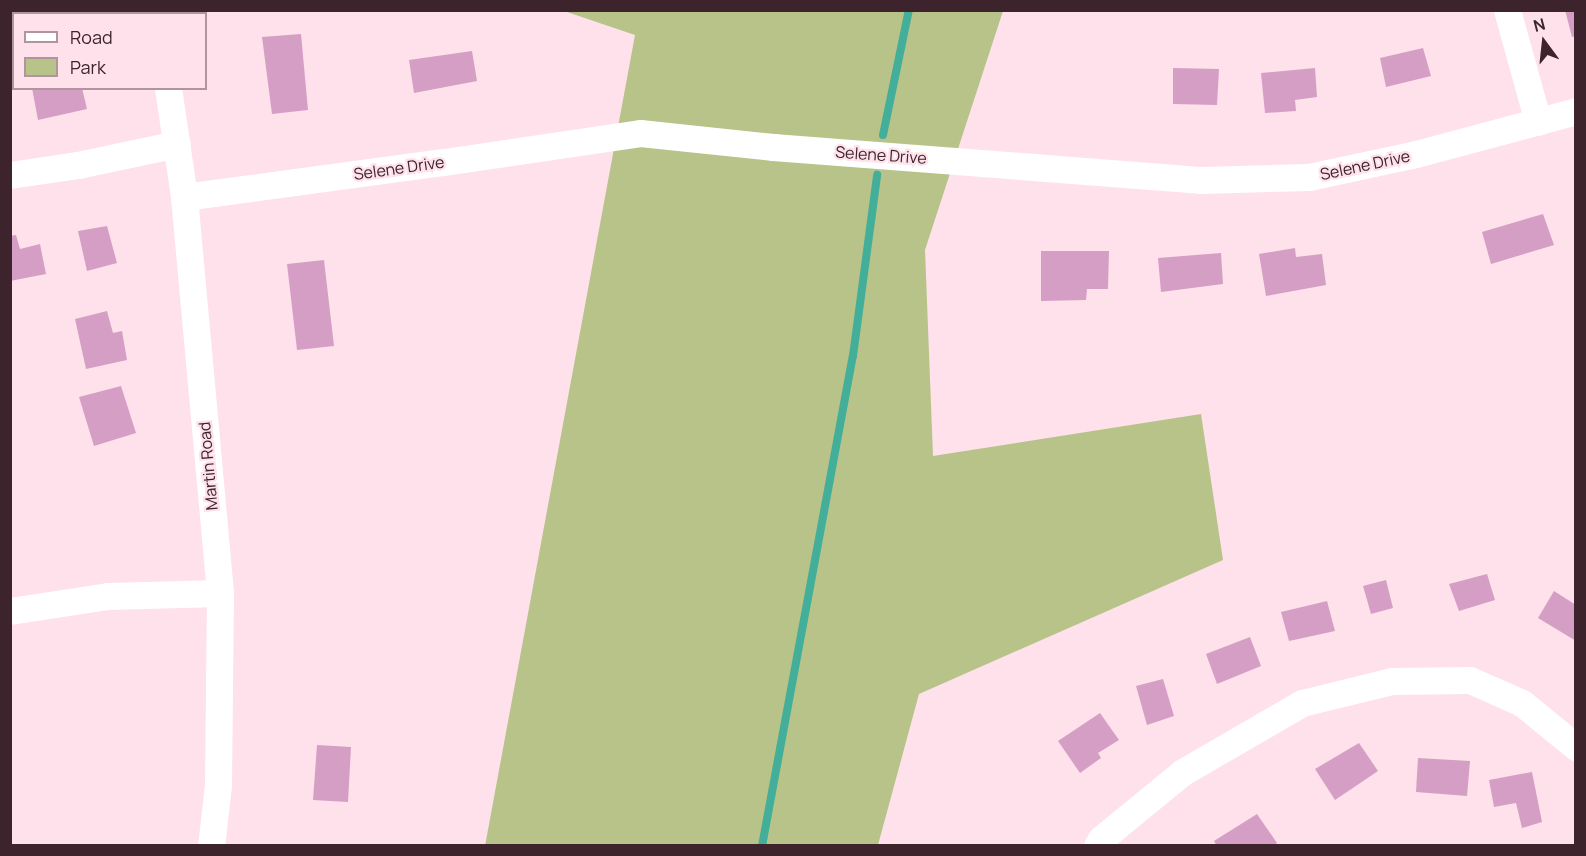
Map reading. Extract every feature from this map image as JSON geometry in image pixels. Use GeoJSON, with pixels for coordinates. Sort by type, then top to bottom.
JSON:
{"type":"FeatureCollection","features":[{"type":"Feature","properties":{"kind":"street"},"geometry":{"type":"LineString","coordinates":[[1507,10],[1538,122]]}},
{"type":"Feature","properties":{"kind":"street","name":"Martin Road"},"geometry":{"type":"LineString","coordinates":[[168,90],[184,197],[220,593],[218,785],[211,846]]}},
{"type":"Feature","properties":{"kind":"street","name":"Selene Drive"},"geometry":{"type":"LineString","coordinates":[[184,197],[640,133],[773,147],[1200,180],[1309,177],[1416,154],[1575,111]]}},
{"type":"Feature","properties":{"kind":"street"},"geometry":{"type":"LineString","coordinates":[[10,175],[78,165],[177,144]]}},
{"type":"Feature","properties":{"kind":"street"},"geometry":{"type":"LineString","coordinates":[[10,611],[108,596],[220,593]]}},
{"type":"Feature","properties":{"kind":"street"},"geometry":{"type":"LineString","coordinates":[[1097,846],[1184,772],[1302,703],[1392,681],[1470,680],[1521,703],[1575,747]]}},
{"type":"Feature","properties":{"kind":"green space"},"geometry":{"type":"Polygon","coordinates":[[[564,11],[1003,11],[925,250],[933,456],[1201,414],[1223,560],[919,694],[878,845],[485,846],[635,35],[564,11]]]}},
{"type":"Feature","properties":{"kind":"building"},"geometry":{"type":"Polygon","coordinates":[[[1565,10],[1576,10],[1576,36],[1572,37],[1565,10]]]}},
{"type":"Feature","properties":{"kind":"building"},"geometry":{"type":"Polygon","coordinates":[[[301,34],[308,110],[272,114],[262,37],[301,34]]]}},
{"type":"Feature","properties":{"kind":"building"},"geometry":{"type":"Polygon","coordinates":[[[1423,48],[1431,76],[1386,87],[1380,58],[1423,48]]]}},
{"type":"Feature","properties":{"kind":"building"},"geometry":{"type":"Polygon","coordinates":[[[472,51],[477,81],[414,93],[409,60],[472,51]]]}},
{"type":"Feature","properties":{"kind":"building"},"geometry":{"type":"Polygon","coordinates":[[[1173,68],[1219,69],[1217,105],[1173,104],[1173,68]]]}},
{"type":"Feature","properties":{"kind":"building"},"geometry":{"type":"Polygon","coordinates":[[[1315,68],[1317,97],[1295,100],[1296,111],[1265,113],[1261,73],[1315,68]]]}},
{"type":"Feature","properties":{"kind":"building"},"geometry":{"type":"Polygon","coordinates":[[[32,90],[82,90],[87,109],[38,120],[32,90]]]}},
{"type":"Feature","properties":{"kind":"building"},"geometry":{"type":"Polygon","coordinates":[[[1543,214],[1554,245],[1491,264],[1482,232],[1543,214]]]}},
{"type":"Feature","properties":{"kind":"building"},"geometry":{"type":"Polygon","coordinates":[[[107,226],[117,263],[87,271],[78,231],[107,226]]]}},
{"type":"Feature","properties":{"kind":"building"},"geometry":{"type":"Polygon","coordinates":[[[16,235],[20,249],[40,244],[46,274],[10,281],[10,236],[16,235]]]}},
{"type":"Feature","properties":{"kind":"building"},"geometry":{"type":"Polygon","coordinates":[[[1295,248],[1296,257],[1322,254],[1326,285],[1266,296],[1259,254],[1295,248]]]}},
{"type":"Feature","properties":{"kind":"building"},"geometry":{"type":"Polygon","coordinates":[[[1041,251],[1109,251],[1108,289],[1087,289],[1086,300],[1041,301],[1041,251]]]}},
{"type":"Feature","properties":{"kind":"building"},"geometry":{"type":"Polygon","coordinates":[[[1221,253],[1223,284],[1161,292],[1158,258],[1221,253]]]}},
{"type":"Feature","properties":{"kind":"building"},"geometry":{"type":"Polygon","coordinates":[[[324,260],[334,346],[297,350],[287,264],[324,260]]]}},
{"type":"Feature","properties":{"kind":"building"},"geometry":{"type":"Polygon","coordinates":[[[107,311],[113,333],[122,331],[127,360],[86,369],[75,319],[107,311]]]}},
{"type":"Feature","properties":{"kind":"building"},"geometry":{"type":"Polygon","coordinates":[[[121,386],[136,433],[94,446],[79,397],[121,386]]]}},
{"type":"Feature","properties":{"kind":"building"},"geometry":{"type":"Polygon","coordinates":[[[1487,574],[1495,600],[1459,611],[1449,584],[1487,574]]]}},
{"type":"Feature","properties":{"kind":"building"},"geometry":{"type":"Polygon","coordinates":[[[1386,580],[1393,608],[1371,614],[1363,586],[1386,580]]]}},
{"type":"Feature","properties":{"kind":"building"},"geometry":{"type":"Polygon","coordinates":[[[1554,591],[1576,605],[1576,641],[1538,618],[1554,591]]]}},
{"type":"Feature","properties":{"kind":"building"},"geometry":{"type":"Polygon","coordinates":[[[1327,601],[1335,631],[1289,641],[1281,612],[1327,601]]]}},
{"type":"Feature","properties":{"kind":"building"},"geometry":{"type":"Polygon","coordinates":[[[1250,637],[1261,666],[1217,684],[1206,654],[1250,637]]]}},
{"type":"Feature","properties":{"kind":"building"},"geometry":{"type":"Polygon","coordinates":[[[1163,679],[1174,716],[1147,725],[1136,686],[1163,679]]]}},
{"type":"Feature","properties":{"kind":"building"},"geometry":{"type":"Polygon","coordinates":[[[1100,713],[1119,740],[1098,753],[1101,758],[1080,773],[1058,741],[1100,713]]]}},
{"type":"Feature","properties":{"kind":"building"},"geometry":{"type":"Polygon","coordinates":[[[1359,743],[1378,771],[1335,800],[1315,769],[1359,743]]]}},
{"type":"Feature","properties":{"kind":"building"},"geometry":{"type":"Polygon","coordinates":[[[317,745],[351,747],[348,802],[313,800],[317,745]]]}},
{"type":"Feature","properties":{"kind":"building"},"geometry":{"type":"Polygon","coordinates":[[[1418,758],[1470,761],[1467,796],[1416,792],[1418,758]]]}},
{"type":"Feature","properties":{"kind":"building"},"geometry":{"type":"Polygon","coordinates":[[[1532,772],[1542,822],[1522,828],[1516,803],[1494,807],[1489,780],[1532,772]]]}},
{"type":"Feature","properties":{"kind":"building"},"geometry":{"type":"Polygon","coordinates":[[[1257,814],[1277,843],[1273,846],[1217,846],[1214,841],[1257,814]]]}},
{"type":"Feature","properties":{"kind":"waterway"},"geometry":{"type":"LineString","coordinates":[[883,135],[909,10]]}},
{"type":"Feature","properties":{"kind":"waterway"},"geometry":{"type":"LineString","coordinates":[[762,846],[853,356],[877,175]]}}]}
